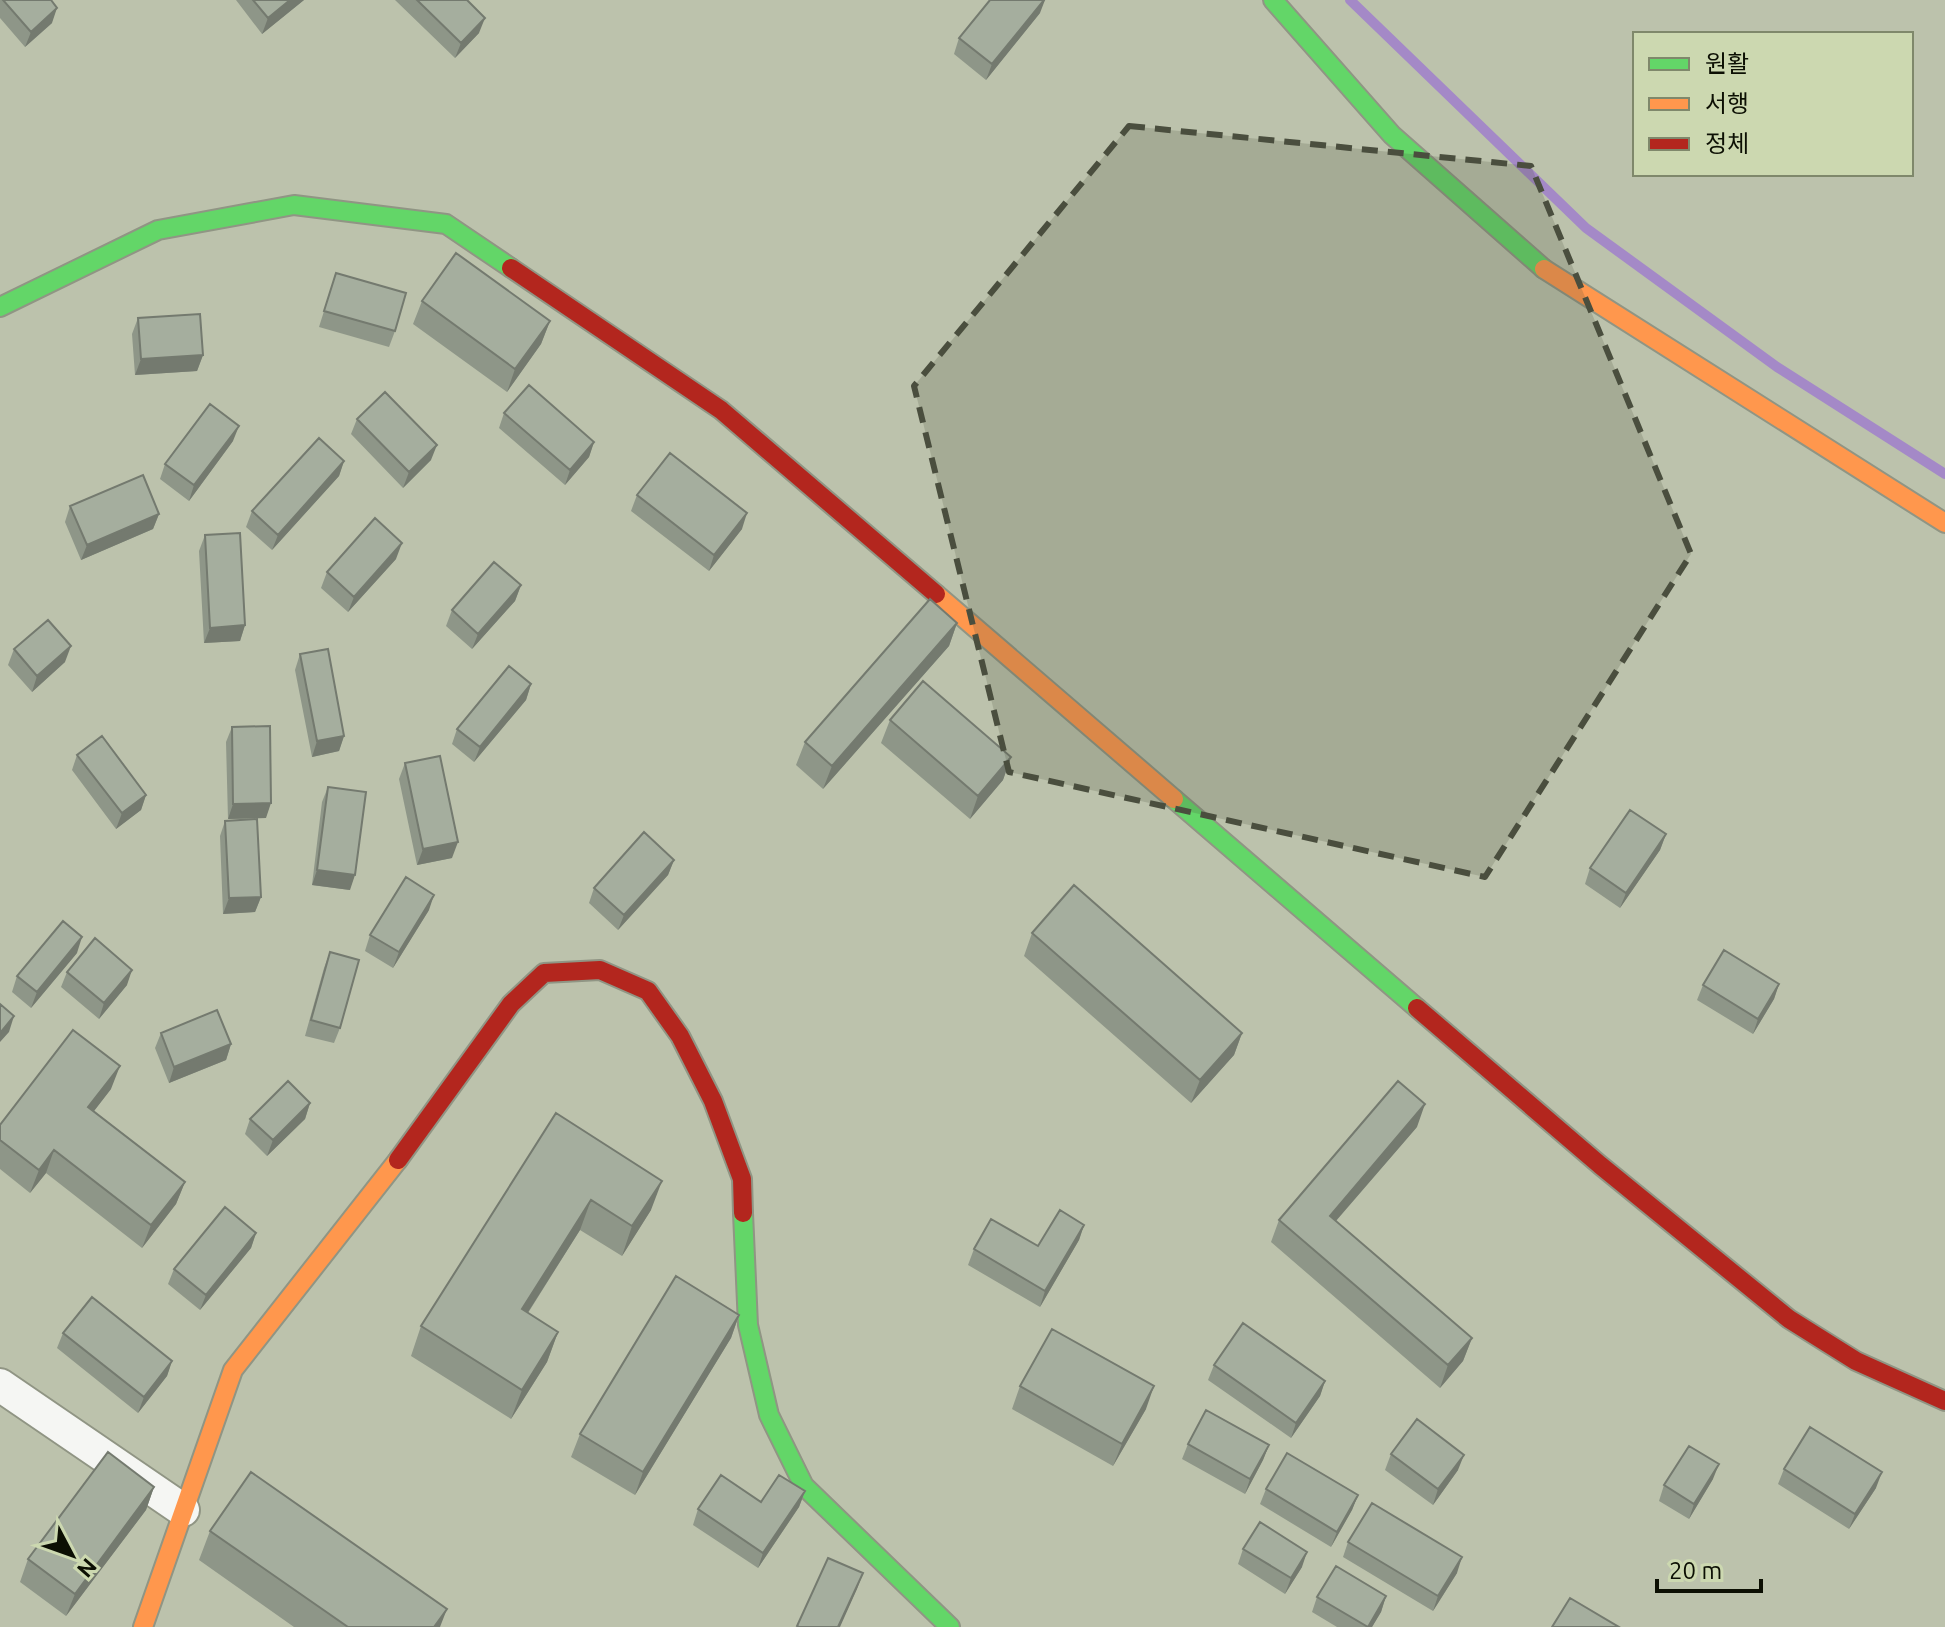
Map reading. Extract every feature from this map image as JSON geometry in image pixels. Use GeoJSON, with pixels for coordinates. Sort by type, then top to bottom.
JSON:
{"type":"FeatureCollection","features":[{"type":"Feature","properties":{"kind":"street"},"geometry":{"type":"LineString","coordinates":[[1273,0],[1392,135],[1538,265],[1945,523]]}},
{"type":"Feature","properties":{"kind":"street"},"geometry":{"type":"LineString","coordinates":[[0,307],[158,230],[294,205],[446,224],[721,410],[1600,1165],[1789,1319],[1856,1361],[1945,1401]]}},
{"type":"Feature","properties":{"kind":"street"},"geometry":{"type":"LineString","coordinates":[[143,1627],[233,1370],[429,1120],[511,1004],[544,973],[600,970],[648,991],[680,1036],[713,1101],[742,1179],[748,1325],[769,1415],[804,1486],[950,1627]]}},
{"type":"Feature","properties":{"kind":"street"},"geometry":{"type":"LineString","coordinates":[[0,1385],[183,1510]]}},
{"type":"Feature","properties":{"kind":"highlighted area"},"geometry":{"type":"Polygon","coordinates":[[[1129,126],[1531,166],[1691,554],[1485,877],[1009,772],[914,386],[1129,126]]]}},
{"type":"Feature","properties":{"kind":"building"},"geometry":{"type":"Polygon","coordinates":[[[3,0],[51,0],[57,8],[31,32],[3,0]]]}},
{"type":"Feature","properties":{"kind":"building"},"geometry":{"type":"Polygon","coordinates":[[[253,0],[290,0],[268,18],[253,0]]]}},
{"type":"Feature","properties":{"kind":"building"},"geometry":{"type":"Polygon","coordinates":[[[417,0],[467,0],[485,18],[461,43],[417,0]]]}},
{"type":"Feature","properties":{"kind":"building"},"geometry":{"type":"Polygon","coordinates":[[[990,0],[1044,0],[992,64],[959,38],[990,0]]]}},
{"type":"Feature","properties":{"kind":"building"},"geometry":{"type":"Polygon","coordinates":[[[456,253],[550,321],[515,369],[422,301],[456,253]]]}},
{"type":"Feature","properties":{"kind":"building"},"geometry":{"type":"Polygon","coordinates":[[[336,273],[406,293],[395,331],[324,311],[336,273]]]}},
{"type":"Feature","properties":{"kind":"building"},"geometry":{"type":"Polygon","coordinates":[[[200,314],[203,355],[141,359],[138,318],[200,314]]]}},
{"type":"Feature","properties":{"kind":"building"},"geometry":{"type":"Polygon","coordinates":[[[529,385],[594,442],[570,470],[504,413],[529,385]]]}},
{"type":"Feature","properties":{"kind":"building"},"geometry":{"type":"Polygon","coordinates":[[[385,392],[437,445],[409,472],[357,419],[385,392]]]}},
{"type":"Feature","properties":{"kind":"building"},"geometry":{"type":"Polygon","coordinates":[[[210,404],[239,426],[194,485],[165,464],[210,404]]]}},
{"type":"Feature","properties":{"kind":"building"},"geometry":{"type":"Polygon","coordinates":[[[319,438],[344,461],[278,535],[252,511],[319,438]]]}},
{"type":"Feature","properties":{"kind":"building"},"geometry":{"type":"Polygon","coordinates":[[[670,453],[747,513],[714,555],[637,495],[670,453]]]}},
{"type":"Feature","properties":{"kind":"building"},"geometry":{"type":"Polygon","coordinates":[[[143,475],[159,514],[87,545],[70,506],[143,475]]]}},
{"type":"Feature","properties":{"kind":"building"},"geometry":{"type":"Polygon","coordinates":[[[375,518],[402,543],[354,597],[327,572],[375,518]]]}},
{"type":"Feature","properties":{"kind":"building"},"geometry":{"type":"Polygon","coordinates":[[[240,533],[245,625],[210,628],[205,535],[240,533]]]}},
{"type":"Feature","properties":{"kind":"building"},"geometry":{"type":"Polygon","coordinates":[[[494,562],[521,585],[478,634],[452,610],[494,562]]]}},
{"type":"Feature","properties":{"kind":"building"},"geometry":{"type":"Polygon","coordinates":[[[930,599],[957,623],[832,766],[805,742],[930,599]]]}},
{"type":"Feature","properties":{"kind":"building"},"geometry":{"type":"Polygon","coordinates":[[[48,620],[71,646],[37,676],[14,649],[48,620]]]}},
{"type":"Feature","properties":{"kind":"building"},"geometry":{"type":"Polygon","coordinates":[[[328,649],[344,736],[317,741],[300,654],[328,649]]]}},
{"type":"Feature","properties":{"kind":"building"},"geometry":{"type":"Polygon","coordinates":[[[509,666],[531,684],[480,747],[457,729],[509,666]]]}},
{"type":"Feature","properties":{"kind":"building"},"geometry":{"type":"Polygon","coordinates":[[[923,681],[1011,757],[978,796],[890,720],[923,681]]]}},
{"type":"Feature","properties":{"kind":"building"},"geometry":{"type":"Polygon","coordinates":[[[270,726],[271,803],[233,804],[232,727],[270,726]]]}},
{"type":"Feature","properties":{"kind":"building"},"geometry":{"type":"Polygon","coordinates":[[[102,736],[146,795],[122,813],[77,755],[102,736]]]}},
{"type":"Feature","properties":{"kind":"building"},"geometry":{"type":"Polygon","coordinates":[[[440,756],[458,842],[423,849],[405,763],[440,756]]]}},
{"type":"Feature","properties":{"kind":"building"},"geometry":{"type":"Polygon","coordinates":[[[328,787],[366,792],[355,875],[317,870],[328,787]]]}},
{"type":"Feature","properties":{"kind":"building"},"geometry":{"type":"Polygon","coordinates":[[[1630,810],[1666,834],[1626,893],[1590,868],[1630,810]]]}},
{"type":"Feature","properties":{"kind":"building"},"geometry":{"type":"Polygon","coordinates":[[[257,819],[261,897],[229,898],[225,821],[257,819]]]}},
{"type":"Feature","properties":{"kind":"building"},"geometry":{"type":"Polygon","coordinates":[[[644,832],[674,860],[624,915],[594,888],[644,832]]]}},
{"type":"Feature","properties":{"kind":"building"},"geometry":{"type":"Polygon","coordinates":[[[406,877],[434,895],[399,952],[370,935],[406,877]]]}},
{"type":"Feature","properties":{"kind":"building"},"geometry":{"type":"Polygon","coordinates":[[[1074,885],[1242,1033],[1200,1080],[1032,933],[1074,885]]]}},
{"type":"Feature","properties":{"kind":"building"},"geometry":{"type":"Polygon","coordinates":[[[63,921],[82,937],[37,992],[17,976],[63,921]]]}},
{"type":"Feature","properties":{"kind":"building"},"geometry":{"type":"Polygon","coordinates":[[[95,938],[132,970],[104,1003],[67,972],[95,938]]]}},
{"type":"Feature","properties":{"kind":"building"},"geometry":{"type":"Polygon","coordinates":[[[1724,950],[1779,984],[1758,1019],[1703,985],[1724,950]]]}},
{"type":"Feature","properties":{"kind":"building"},"geometry":{"type":"Polygon","coordinates":[[[330,952],[359,960],[340,1028],[311,1020],[330,952]]]}},
{"type":"Feature","properties":{"kind":"building"},"geometry":{"type":"Polygon","coordinates":[[[0,1004],[14,1016],[0,1033],[0,1004]]]}},
{"type":"Feature","properties":{"kind":"building"},"geometry":{"type":"Polygon","coordinates":[[[217,1010],[231,1044],[174,1067],[161,1033],[217,1010]]]}},
{"type":"Feature","properties":{"kind":"building"},"geometry":{"type":"Polygon","coordinates":[[[73,1030],[120,1066],[88,1107],[185,1182],[151,1225],[54,1150],[39,1170],[0,1140],[0,1125],[73,1030]]]}},
{"type":"Feature","properties":{"kind":"building"},"geometry":{"type":"Polygon","coordinates":[[[288,1081],[310,1103],[273,1140],[250,1119],[288,1081]]]}},
{"type":"Feature","properties":{"kind":"building"},"geometry":{"type":"Polygon","coordinates":[[[1398,1081],[1425,1104],[1330,1216],[1472,1338],[1448,1365],[1279,1220],[1398,1081]]]}},
{"type":"Feature","properties":{"kind":"building"},"geometry":{"type":"Polygon","coordinates":[[[556,1113],[662,1181],[632,1226],[591,1200],[522,1309],[558,1332],[522,1390],[421,1326],[556,1113]]]}},
{"type":"Feature","properties":{"kind":"building"},"geometry":{"type":"Polygon","coordinates":[[[225,1207],[256,1233],[206,1295],[174,1269],[225,1207]]]}},
{"type":"Feature","properties":{"kind":"building"},"geometry":{"type":"Polygon","coordinates":[[[1060,1210],[1084,1225],[1045,1291],[974,1249],[991,1219],[1038,1246],[1060,1210]]]}},
{"type":"Feature","properties":{"kind":"building"},"geometry":{"type":"Polygon","coordinates":[[[676,1276],[739,1315],[643,1472],[580,1434],[676,1276]]]}},
{"type":"Feature","properties":{"kind":"building"},"geometry":{"type":"Polygon","coordinates":[[[92,1297],[172,1361],[144,1397],[63,1333],[92,1297]]]}},
{"type":"Feature","properties":{"kind":"building"},"geometry":{"type":"Polygon","coordinates":[[[1243,1323],[1325,1381],[1296,1423],[1214,1365],[1243,1323]]]}},
{"type":"Feature","properties":{"kind":"building"},"geometry":{"type":"Polygon","coordinates":[[[1052,1329],[1154,1386],[1122,1444],[1020,1386],[1052,1329]]]}},
{"type":"Feature","properties":{"kind":"building"},"geometry":{"type":"Polygon","coordinates":[[[1206,1410],[1269,1445],[1250,1479],[1188,1444],[1206,1410]]]}},
{"type":"Feature","properties":{"kind":"building"},"geometry":{"type":"Polygon","coordinates":[[[1417,1419],[1464,1455],[1438,1489],[1391,1454],[1417,1419]]]}},
{"type":"Feature","properties":{"kind":"building"},"geometry":{"type":"Polygon","coordinates":[[[1810,1427],[1882,1472],[1855,1514],[1784,1469],[1810,1427]]]}},
{"type":"Feature","properties":{"kind":"building"},"geometry":{"type":"Polygon","coordinates":[[[1689,1446],[1719,1464],[1694,1504],[1664,1485],[1689,1446]]]}},
{"type":"Feature","properties":{"kind":"building"},"geometry":{"type":"Polygon","coordinates":[[[108,1452],[154,1487],[75,1594],[28,1559],[108,1452]]]}},
{"type":"Feature","properties":{"kind":"building"},"geometry":{"type":"Polygon","coordinates":[[[1287,1453],[1358,1495],[1337,1532],[1266,1489],[1287,1453]]]}},
{"type":"Feature","properties":{"kind":"building"},"geometry":{"type":"Polygon","coordinates":[[[251,1472],[447,1609],[434,1627],[348,1627],[210,1531],[251,1472]]]}},
{"type":"Feature","properties":{"kind":"building"},"geometry":{"type":"Polygon","coordinates":[[[721,1475],[761,1502],[779,1475],[805,1491],[763,1553],[698,1509],[721,1475]]]}},
{"type":"Feature","properties":{"kind":"building"},"geometry":{"type":"Polygon","coordinates":[[[1372,1503],[1462,1557],[1438,1596],[1348,1542],[1372,1503]]]}},
{"type":"Feature","properties":{"kind":"building"},"geometry":{"type":"Polygon","coordinates":[[[1260,1522],[1307,1552],[1291,1578],[1243,1549],[1260,1522]]]}},
{"type":"Feature","properties":{"kind":"building"},"geometry":{"type":"Polygon","coordinates":[[[828,1558],[863,1573],[838,1627],[799,1627],[797,1626],[828,1558]]]}},
{"type":"Feature","properties":{"kind":"building"},"geometry":{"type":"Polygon","coordinates":[[[1336,1566],[1386,1596],[1368,1627],[1317,1597],[1336,1566]]]}},
{"type":"Feature","properties":{"kind":"building"},"geometry":{"type":"Polygon","coordinates":[[[1570,1598],[1619,1627],[1552,1627],[1570,1598]]]}},
{"type":"Feature","properties":{"kind":"waterway"},"geometry":{"type":"LineString","coordinates":[[1350,0],[1586,228],[1777,367],[1945,474]]}},
{"type":"Feature","properties":{"kind":"traffic: fast"},"geometry":{"type":"LineString","coordinates":[[1273,0],[1392,135],[1544,269]]}},
{"type":"Feature","properties":{"kind":"traffic: fast"},"geometry":{"type":"LineString","coordinates":[[0,307],[158,230],[294,205],[446,224],[511,268]]}},
{"type":"Feature","properties":{"kind":"traffic: fast"},"geometry":{"type":"LineString","coordinates":[[1174,799],[1417,1008]]}},
{"type":"Feature","properties":{"kind":"traffic: fast"},"geometry":{"type":"LineString","coordinates":[[743,1213],[748,1325],[769,1415],[804,1486],[950,1627]]}},
{"type":"Feature","properties":{"kind":"traffic: slow"},"geometry":{"type":"LineString","coordinates":[[1544,269],[1945,523]]}},
{"type":"Feature","properties":{"kind":"traffic: slow"},"geometry":{"type":"LineString","coordinates":[[936,594],[1174,799]]}},
{"type":"Feature","properties":{"kind":"traffic: slow"},"geometry":{"type":"LineString","coordinates":[[143,1627],[233,1370],[398,1160]]}},
{"type":"Feature","properties":{"kind":"traffic: jam"},"geometry":{"type":"LineString","coordinates":[[511,268],[721,410],[936,594]]}},
{"type":"Feature","properties":{"kind":"traffic: jam"},"geometry":{"type":"LineString","coordinates":[[398,1160],[511,1004],[544,973],[600,970],[648,991],[680,1036],[713,1101],[742,1179],[743,1213]]}},
{"type":"Feature","properties":{"kind":"traffic: jam"},"geometry":{"type":"LineString","coordinates":[[1417,1008],[1600,1165],[1789,1319],[1856,1361],[1945,1401]]}}]}
